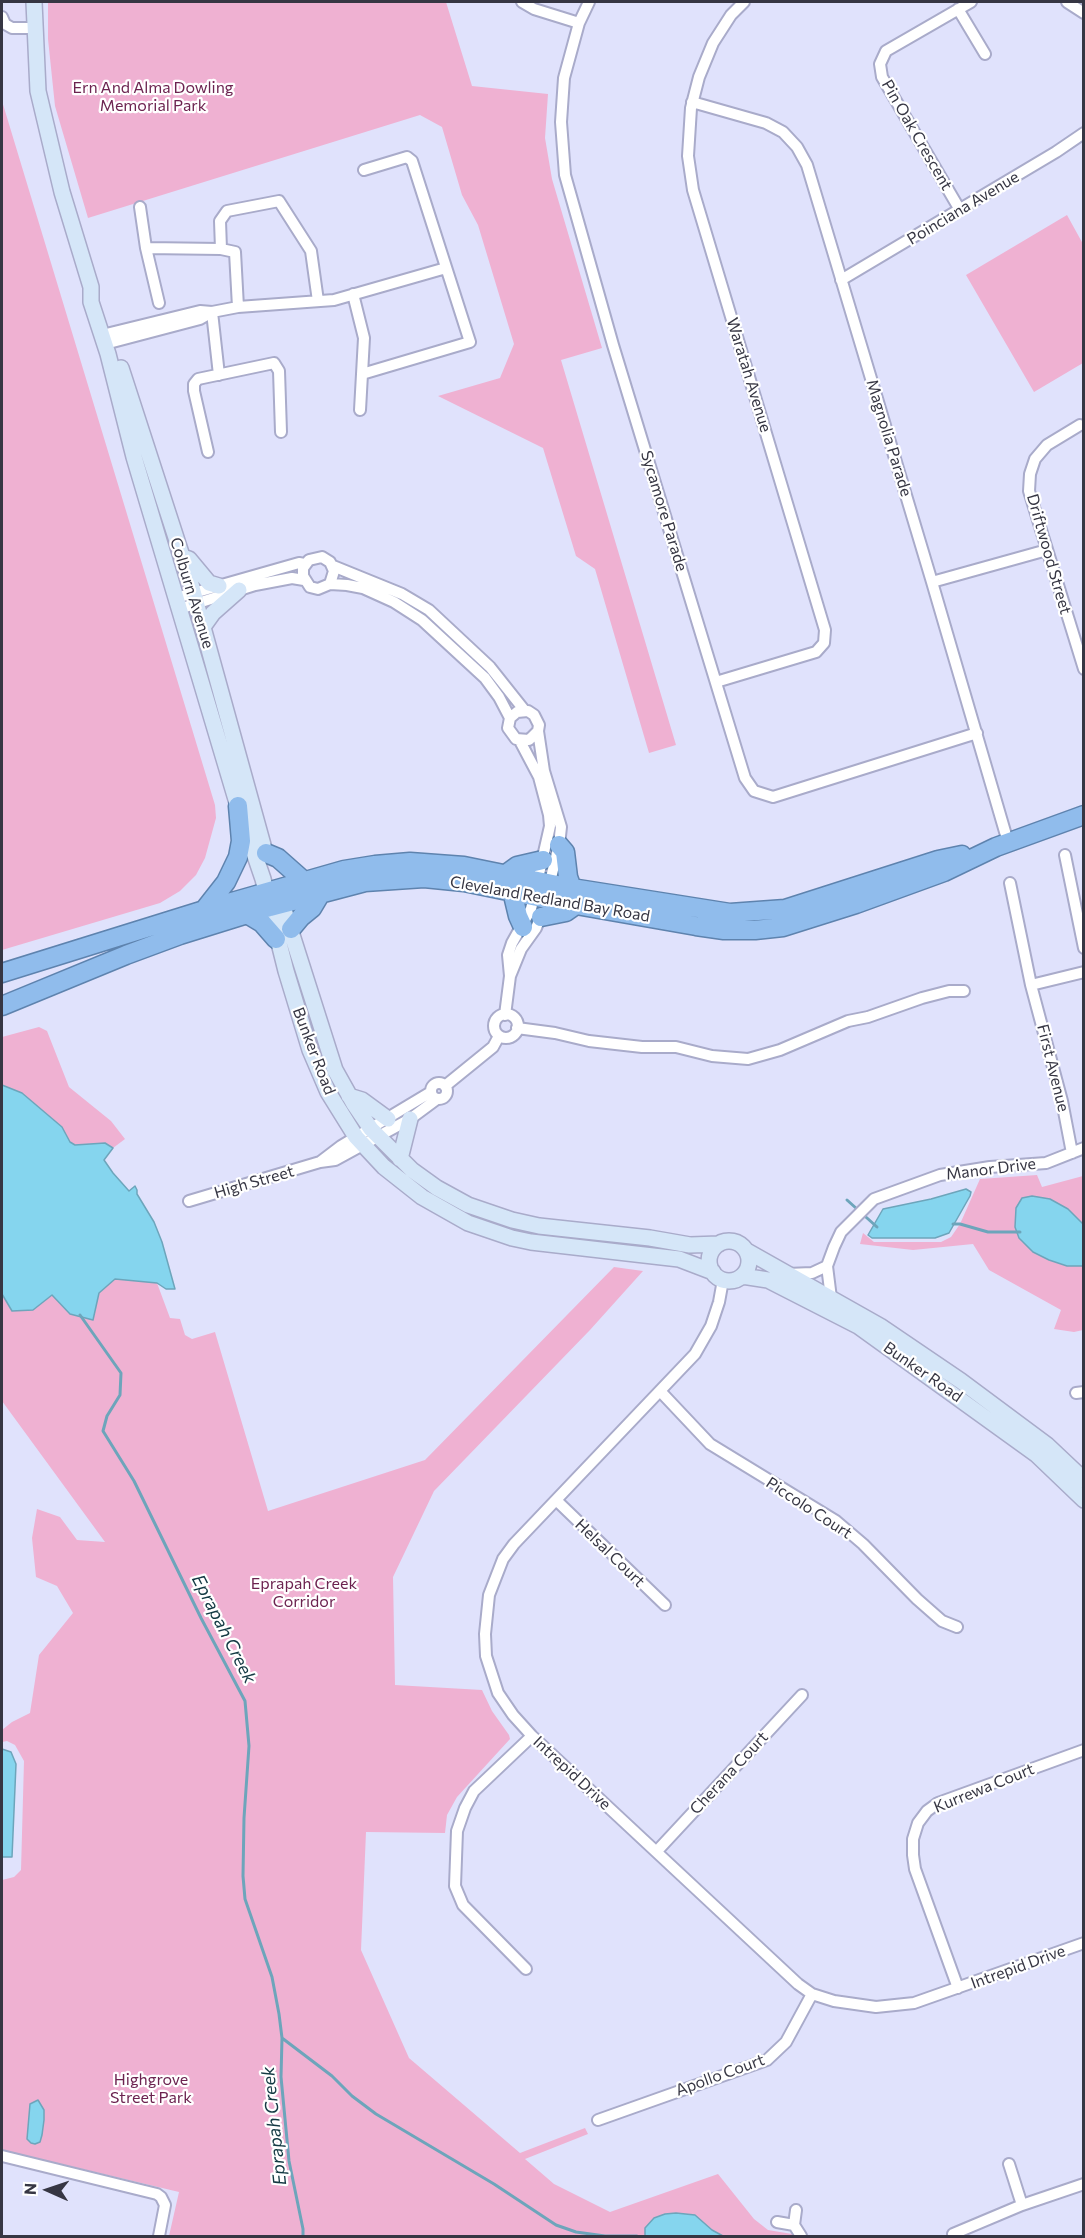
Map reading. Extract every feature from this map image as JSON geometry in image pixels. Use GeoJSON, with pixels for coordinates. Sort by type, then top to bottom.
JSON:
{"type":"FeatureCollection","features":[{"type":"Feature","properties":{"kind":"highway"},"geometry":{"type":"LineString","coordinates":[[204,910],[231,875],[238,857],[241,841],[238,806]]}},
{"type":"Feature","properties":{"kind":"highway","name":"Cleveland Redland Bay Road"},"geometry":{"type":"LineString","coordinates":[[2,973],[204,910],[274,898],[321,893],[375,880],[424,878],[464,882],[512,891],[542,890],[574,896],[730,913],[785,909],[938,860],[1002,845],[1083,815]]}},
{"type":"Feature","properties":{"kind":"highway"},"geometry":{"type":"LineString","coordinates":[[541,917],[566,912],[574,896],[565,852],[559,845]]}},
{"type":"Feature","properties":{"kind":"highway"},"geometry":{"type":"LineString","coordinates":[[266,853],[278,858],[304,881]]}},
{"type":"Feature","properties":{"kind":"highway"},"geometry":{"type":"LineString","coordinates":[[506,873],[518,866],[543,860]]}},
{"type":"Feature","properties":{"kind":"highway","name":"Cleveland Redland Bay Road"},"geometry":{"type":"LineString","coordinates":[[2,1006],[126,955],[247,914],[304,881],[358,867],[391,863],[448,864],[506,873],[542,890]]}},
{"type":"Feature","properties":{"kind":"highway"},"geometry":{"type":"LineString","coordinates":[[512,891],[523,927]]}},
{"type":"Feature","properties":{"kind":"highway"},"geometry":{"type":"LineString","coordinates":[[247,914],[284,934],[312,908],[321,893]]}},
{"type":"Feature","properties":{"kind":"main road","name":"Colburn Avenue"},"geometry":{"type":"LineString","coordinates":[[34,2],[38,92],[48,138],[91,288],[91,302],[108,339],[183,557],[204,627],[239,764],[266,853],[274,898]]}},
{"type":"Feature","properties":{"kind":"main road","name":"Colburn Avenue"},"geometry":{"type":"LineString","coordinates":[[108,339],[134,457],[177,603],[238,806],[274,898]]}},
{"type":"Feature","properties":{"kind":"main road"},"geometry":{"type":"LineString","coordinates":[[183,557],[189,559],[209,583],[219,586]]}},
{"type":"Feature","properties":{"kind":"main road"},"geometry":{"type":"LineString","coordinates":[[204,627],[213,613],[239,590]]}},
{"type":"Feature","properties":{"kind":"main road","name":"Bunker Road"},"geometry":{"type":"LineString","coordinates":[[274,898],[307,1041],[321,1078],[335,1105],[359,1141],[408,1188],[468,1223],[512,1238],[679,1259],[718,1276]]}},
{"type":"Feature","properties":{"kind":"main road","name":"Bunker Road"},"geometry":{"type":"LineString","coordinates":[[284,934],[335,1070],[349,1096],[374,1132],[400,1159],[445,1193],[483,1211],[538,1226],[650,1238],[690,1245],[719,1244]]}},
{"type":"Feature","properties":{"kind":"main road"},"geometry":{"type":"LineString","coordinates":[[349,1096],[362,1100],[387,1119]]}},
{"type":"Feature","properties":{"kind":"main road"},"geometry":{"type":"LineString","coordinates":[[400,1159],[410,1119]]}},
{"type":"Feature","properties":{"kind":"main road"},"geometry":{"type":"LineString","coordinates":[[734,1241],[747,1251],[749,1264],[742,1276],[733,1281],[718,1276],[709,1260],[711,1254],[719,1244],[734,1241]]}},
{"type":"Feature","properties":{"kind":"main road","name":"Bunker Road"},"geometry":{"type":"LineString","coordinates":[[747,1251],[880,1326],[961,1381],[1042,1450],[1083,1500]]}},
{"type":"Feature","properties":{"kind":"main road","name":"Bunker Road"},"geometry":{"type":"LineString","coordinates":[[742,1276],[768,1280],[858,1326],[1083,1480]]}},
{"type":"Feature","properties":{"kind":"street"},"geometry":{"type":"LineString","coordinates":[[522,2],[534,9],[579,23]]}},
{"type":"Feature","properties":{"kind":"street","name":"Sycamore Parade"},"geometry":{"type":"LineString","coordinates":[[589,2],[579,23],[567,60],[562,95],[561,122],[565,175],[613,345],[745,778],[754,791],[773,796],[977,733]]}},
{"type":"Feature","properties":{"kind":"street","name":"Waratah Avenue"},"geometry":{"type":"LineString","coordinates":[[716,682],[816,652],[824,643],[825,630],[693,190],[688,156],[688,129],[699,77],[713,43],[731,15],[744,2]]}},
{"type":"Feature","properties":{"kind":"street","name":"Pin Oak Crescent"},"geometry":{"type":"LineString","coordinates":[[960,210],[882,77],[880,63],[886,51],[971,2]]}},
{"type":"Feature","properties":{"kind":"street"},"geometry":{"type":"LineString","coordinates":[[1067,2],[1083,13]]}},
{"type":"Feature","properties":{"kind":"street"},"geometry":{"type":"LineString","coordinates":[[958,9],[985,54]]}},
{"type":"Feature","properties":{"kind":"street"},"geometry":{"type":"LineString","coordinates":[[2,17],[5,24],[12,28],[34,28]]}},
{"type":"Feature","properties":{"kind":"street","name":"Magnolia Parade"},"geometry":{"type":"LineString","coordinates":[[692,102],[766,123],[783,132],[797,147],[807,165],[977,733],[1002,845]]}},
{"type":"Feature","properties":{"kind":"street","name":"Poinciana Avenue"},"geometry":{"type":"LineString","coordinates":[[841,280],[1056,152],[1083,133]]}},
{"type":"Feature","properties":{"kind":"street"},"geometry":{"type":"LineString","coordinates":[[362,374],[470,342],[412,161],[406,157],[364,170]]}},
{"type":"Feature","properties":{"kind":"street"},"geometry":{"type":"LineString","coordinates":[[221,249],[220,221],[227,211],[279,201],[311,251],[318,301]]}},
{"type":"Feature","properties":{"kind":"street"},"geometry":{"type":"LineString","coordinates":[[140,207],[146,248],[159,303]]}},
{"type":"Feature","properties":{"kind":"street"},"geometry":{"type":"LineString","coordinates":[[146,248],[221,249],[235,252],[238,307]]}},
{"type":"Feature","properties":{"kind":"street"},"geometry":{"type":"LineString","coordinates":[[108,339],[189,318],[200,311],[212,312],[238,307],[318,301],[353,294],[446,268]]}},
{"type":"Feature","properties":{"kind":"street"},"geometry":{"type":"LineString","coordinates":[[353,294],[364,338],[360,410]]}},
{"type":"Feature","properties":{"kind":"street"},"geometry":{"type":"LineString","coordinates":[[212,312],[219,375]]}},
{"type":"Feature","properties":{"kind":"street"},"geometry":{"type":"LineString","coordinates":[[208,452],[194,384],[198,380],[274,363],[279,371],[281,432]]}},
{"type":"Feature","properties":{"kind":"street","name":"Driftwood Street"},"geometry":{"type":"LineString","coordinates":[[1080,425],[1047,445],[1035,459],[1030,474],[1029,491],[1083,669]]}},
{"type":"Feature","properties":{"kind":"street"},"geometry":{"type":"LineString","coordinates":[[932,582],[1047,549]]}},
{"type":"Feature","properties":{"kind":"street"},"geometry":{"type":"LineString","coordinates":[[505,1015],[510,976],[521,949],[541,917],[542,890],[543,860],[549,836],[549,815],[539,777],[520,741],[510,732],[510,718],[500,697],[485,678],[430,627],[394,602],[363,588],[330,584],[318,589],[310,587],[304,580],[303,572],[305,564],[313,558],[322,557],[333,566],[402,594],[429,610],[490,667],[525,711],[534,715],[537,720],[544,771],[561,827],[559,845],[542,890],[509,951],[507,961],[510,976]]}},
{"type":"Feature","properties":{"kind":"street"},"geometry":{"type":"LineString","coordinates":[[195,598],[219,586],[300,563],[305,564]]}},
{"type":"Feature","properties":{"kind":"street"},"geometry":{"type":"LineString","coordinates":[[330,584],[334,576],[333,566]]}},
{"type":"Feature","properties":{"kind":"street"},"geometry":{"type":"LineString","coordinates":[[177,603],[284,579],[304,580]]}},
{"type":"Feature","properties":{"kind":"street"},"geometry":{"type":"LineString","coordinates":[[1071,631],[1083,627]]}},
{"type":"Feature","properties":{"kind":"street"},"geometry":{"type":"LineString","coordinates":[[510,718],[517,712],[525,711]]}},
{"type":"Feature","properties":{"kind":"street"},"geometry":{"type":"LineString","coordinates":[[520,741],[529,740],[538,731]]}},
{"type":"Feature","properties":{"kind":"street"},"geometry":{"type":"LineString","coordinates":[[1065,855],[1083,948]]}},
{"type":"Feature","properties":{"kind":"street","name":"First Avenue"},"geometry":{"type":"LineString","coordinates":[[1010,883],[1031,984],[1062,1101],[1071,1153]]}},
{"type":"Feature","properties":{"kind":"street"},"geometry":{"type":"LineString","coordinates":[[1031,984],[1083,972]]}},
{"type":"Feature","properties":{"kind":"street"},"geometry":{"type":"LineString","coordinates":[[517,1028],[555,1033],[589,1041],[642,1047],[676,1047],[712,1056],[747,1059],[780,1050],[848,1021],[949,991],[964,991]]}},
{"type":"Feature","properties":{"kind":"street"},"geometry":{"type":"LineString","coordinates":[[505,1015],[516,1020],[517,1028],[510,1037],[499,1036],[495,1030],[495,1023],[499,1017],[505,1015]]}},
{"type":"Feature","properties":{"kind":"street"},"geometry":{"type":"LineString","coordinates":[[374,1132],[387,1119],[434,1096],[446,1096],[445,1086],[493,1047],[499,1036]]}},
{"type":"Feature","properties":{"kind":"street"},"geometry":{"type":"LineString","coordinates":[[374,1132],[410,1119],[427,1108],[434,1096]]}},
{"type":"Feature","properties":{"kind":"street","name":"High Street"},"geometry":{"type":"LineString","coordinates":[[189,1201],[320,1162],[374,1132]]}},
{"type":"Feature","properties":{"kind":"street","name":"Manor Drive"},"geometry":{"type":"LineString","coordinates":[[831,1298],[827,1266],[841,1232],[874,1199],[940,1175],[990,1167],[1046,1163],[1083,1148]]}},
{"type":"Feature","properties":{"kind":"street"},"geometry":{"type":"LineString","coordinates":[[785,1274],[812,1273],[827,1266]]}},
{"type":"Feature","properties":{"kind":"street","name":"Intrepid Drive"},"geometry":{"type":"LineString","coordinates":[[718,1276],[715,1313],[702,1344],[514,1544],[503,1559],[489,1595],[485,1634],[486,1656],[498,1693],[513,1715],[532,1736],[798,1984],[812,1994],[845,2003],[876,2007],[914,2003],[1083,1943]]}},
{"type":"Feature","properties":{"kind":"street","name":"Piccolo Court"},"geometry":{"type":"LineString","coordinates":[[660,1391],[710,1444],[836,1521],[942,1621],[957,1627]]}},
{"type":"Feature","properties":{"kind":"street","name":"Helsal Court"},"geometry":{"type":"LineString","coordinates":[[556,1500],[664,1605]]}},
{"type":"Feature","properties":{"kind":"street","name":"Cherana Court"},"geometry":{"type":"LineString","coordinates":[[657,1851],[802,1695]]}},
{"type":"Feature","properties":{"kind":"street"},"geometry":{"type":"LineString","coordinates":[[526,1969],[464,1905],[455,1886],[457,1831],[474,1791],[532,1736]]}},
{"type":"Feature","properties":{"kind":"street","name":"Kurrewa Court"},"geometry":{"type":"LineString","coordinates":[[958,1988],[915,1869],[913,1839],[918,1824],[927,1811],[938,1803],[1083,1750]]}},
{"type":"Feature","properties":{"kind":"street","name":"Apollo Court"},"geometry":{"type":"LineString","coordinates":[[598,2120],[767,2060],[786,2042],[812,1994]]}},
{"type":"Feature","properties":{"kind":"street"},"geometry":{"type":"LineString","coordinates":[[2,2156],[157,2194],[165,2205],[159,2236]]}},
{"type":"Feature","properties":{"kind":"street"},"geometry":{"type":"LineString","coordinates":[[1009,2164],[1022,2205]]}},
{"type":"Feature","properties":{"kind":"street"},"geometry":{"type":"LineString","coordinates":[[951,2236],[1022,2205],[1083,2184]]}},
{"type":"Feature","properties":{"kind":"street"},"geometry":{"type":"LineString","coordinates":[[796,2210],[794,2225],[801,2236]]}},
{"type":"Feature","properties":{"kind":"street"},"geometry":{"type":"LineString","coordinates":[[777,2222],[794,2225]]}},
{"type":"Feature","properties":{"kind":"green space","name":"Ern And Alma Dowling Memorial Park"},"geometry":{"type":"Polygon","coordinates":[[[48,2],[446,2],[472,86],[548,94],[545,138],[552,179],[602,348],[561,360],[676,745],[649,753],[595,569],[576,556],[543,448],[438,396],[500,378],[514,344],[478,225],[462,195],[442,127],[420,115],[88,218],[55,106],[48,39],[48,2]]]}},
{"type":"Feature","properties":{"kind":"green space"},"geometry":{"type":"Polygon","coordinates":[[[2,101],[215,805],[216,818],[205,858],[196,875],[180,891],[160,903],[2,950],[2,101]]]}},
{"type":"Feature","properties":{"kind":"green space"},"geometry":{"type":"Polygon","coordinates":[[[1067,215],[1083,244],[1083,363],[1034,392],[966,275],[1067,215]]]}},
{"type":"Feature","properties":{"kind":"green space"},"geometry":{"type":"Polygon","coordinates":[[[39,1027],[47,1031],[69,1087],[111,1121],[125,1139],[113,1148],[105,1143],[75,1146],[70,1142],[62,1127],[22,1093],[2,1085],[2,1037],[39,1027]]]}},
{"type":"Feature","properties":{"kind":"green space"},"geometry":{"type":"Polygon","coordinates":[[[1037,1175],[1042,1187],[1083,1176],[1083,1224],[1067,1209],[1016,1208],[1015,1227],[1019,1238],[1033,1252],[1067,1266],[1083,1266],[1083,1330],[1074,1332],[1054,1329],[1061,1310],[989,1270],[973,1244],[913,1250],[860,1244],[863,1233],[874,1242],[941,1242],[951,1237],[960,1224],[980,1179],[1037,1175]]]}},
{"type":"Feature","properties":{"kind":"green space"},"geometry":{"type":"Polygon","coordinates":[[[614,1267],[643,1271],[590,1330],[434,1491],[393,1577],[395,1685],[482,1690],[510,1739],[457,1797],[447,1815],[445,1833],[366,1832],[361,1950],[409,2058],[520,2153],[585,2128],[588,2134],[525,2159],[554,2184],[610,2212],[718,2174],[754,2219],[768,2230],[794,2236],[169,2236],[179,2192],[2,2150],[2,1880],[14,1877],[21,1870],[24,1761],[15,1745],[7,1741],[2,1742],[2,1730],[30,1713],[39,1655],[73,1613],[57,1586],[36,1577],[32,1538],[37,1509],[60,1517],[77,1540],[105,1542],[2,1401],[2,1294],[12,1311],[33,1310],[52,1295],[70,1314],[93,1320],[99,1293],[115,1279],[157,1283],[170,1318],[180,1319],[185,1335],[192,1339],[215,1332],[268,1511],[425,1460],[614,1267]]]}},
{"type":"Feature","properties":{"kind":"water"},"geometry":{"type":"Polygon","coordinates":[[[2,1085],[22,1093],[62,1127],[70,1142],[75,1145],[105,1143],[113,1148],[104,1160],[129,1191],[135,1186],[162,1242],[175,1289],[166,1289],[157,1283],[115,1279],[99,1293],[93,1320],[70,1314],[52,1295],[33,1310],[12,1311],[2,1294],[2,1085]]]}},
{"type":"Feature","properties":{"kind":"water"},"geometry":{"type":"Polygon","coordinates":[[[966,1189],[971,1192],[970,1196],[949,1233],[935,1238],[872,1238],[868,1235],[883,1209],[966,1189]]]}},
{"type":"Feature","properties":{"kind":"water"},"geometry":{"type":"Polygon","coordinates":[[[1032,1196],[1050,1199],[1068,1209],[1083,1224],[1083,1266],[1067,1266],[1049,1260],[1033,1252],[1019,1238],[1015,1227],[1016,1208],[1022,1198],[1032,1196]]]}},
{"type":"Feature","properties":{"kind":"water"},"geometry":{"type":"Polygon","coordinates":[[[2,1749],[11,1752],[16,1764],[12,1857],[2,1857],[2,1749]]]}},
{"type":"Feature","properties":{"kind":"water"},"geometry":{"type":"Polygon","coordinates":[[[38,2100],[44,2110],[44,2120],[40,2142],[35,2144],[27,2139],[30,2104],[38,2100]]]}},
{"type":"Feature","properties":{"kind":"water"},"geometry":{"type":"Polygon","coordinates":[[[676,2213],[695,2215],[712,2230],[723,2236],[645,2236],[645,2228],[654,2218],[676,2213]]]}},
{"type":"Feature","properties":{"kind":"waterway"},"geometry":{"type":"LineString","coordinates":[[847,1200],[877,1227]]}},
{"type":"Feature","properties":{"kind":"waterway"},"geometry":{"type":"LineString","coordinates":[[953,1224],[988,1232],[1020,1232]]}},
{"type":"Feature","properties":{"kind":"waterway","name":"Eprapah Creek"},"geometry":{"type":"LineString","coordinates":[[80,1315],[121,1373],[120,1395],[107,1416],[103,1431],[134,1481],[201,1618],[245,1701],[249,1746],[244,1818],[245,1899],[272,1977],[279,2014],[282,2038],[281,2077],[289,2161],[303,2236]]}},
{"type":"Feature","properties":{"kind":"waterway"},"geometry":{"type":"LineString","coordinates":[[282,2038],[332,2076],[352,2096],[376,2114],[494,2184],[556,2225],[576,2232],[605,2236],[637,2236]]}},
{"type":"Feature","properties":{"kind":"park label","name":"Eprapah Creek Corridor"},"geometry":{"type":"Point","coordinates":[304,1593]}},
{"type":"Feature","properties":{"kind":"park label","name":"Highgrove Street Park"},"geometry":{"type":"Point","coordinates":[151,2089]}}]}
